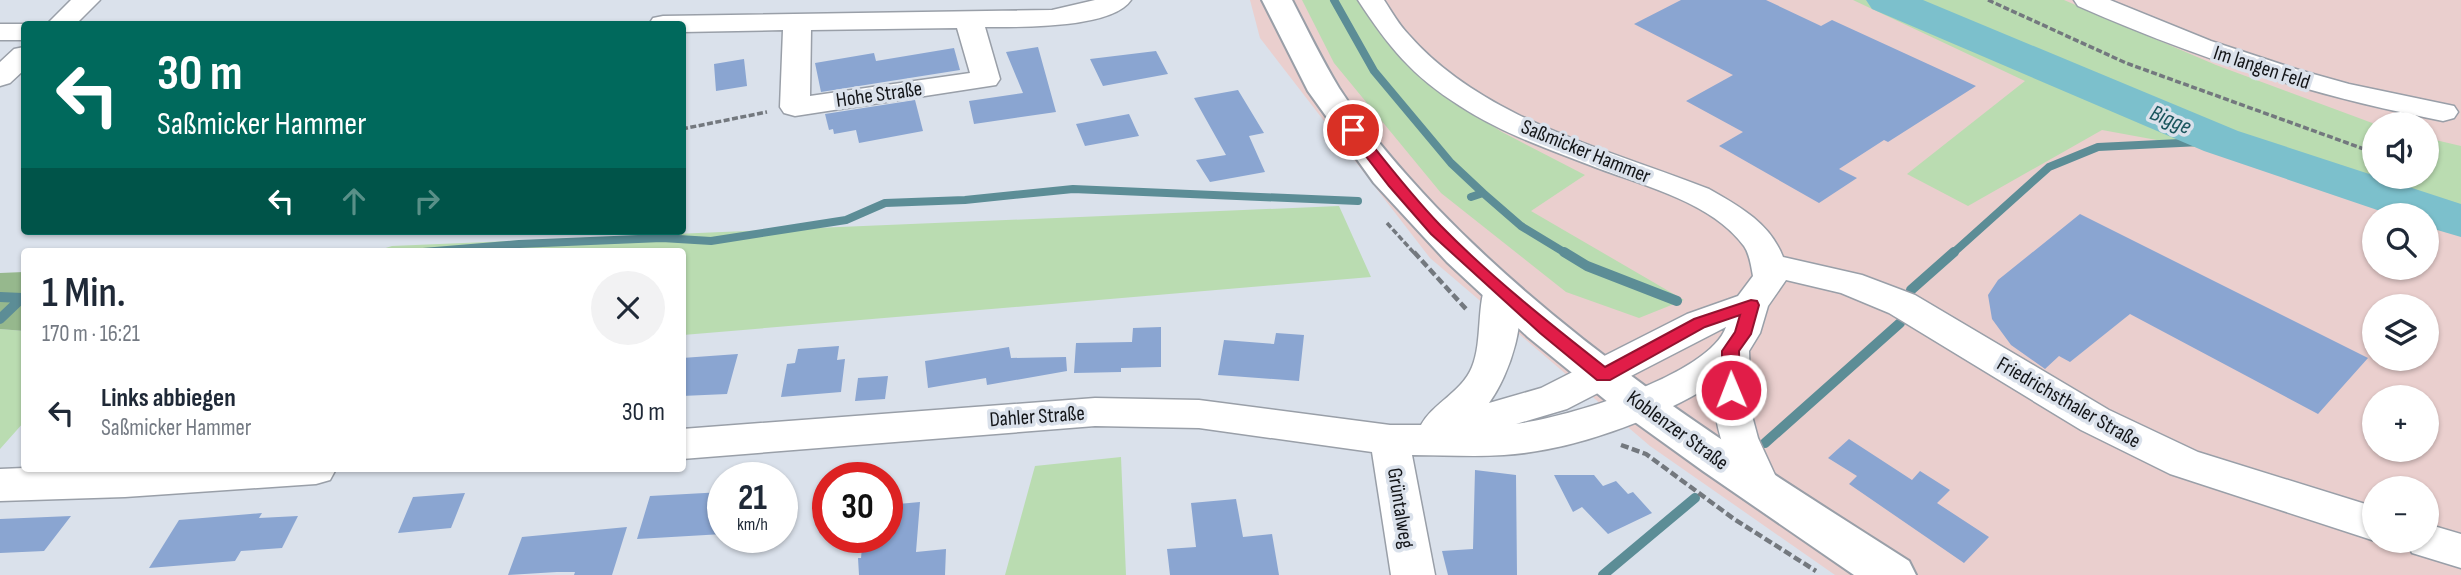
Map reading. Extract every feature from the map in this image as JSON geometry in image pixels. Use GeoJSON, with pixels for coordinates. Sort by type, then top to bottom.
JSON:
{"type":"FeatureCollection","features":[{"type":"Feature","properties":{"kind":"main road","name":"Koblenzer Straße"},"geometry":{"type":"LineString","coordinates":[[1277,0],[1309,67],[1368,150],[1421,214],[1500,289],[1640,404],[1892,575]]}},
{"type":"Feature","properties":{"kind":"street"},"geometry":{"type":"LineString","coordinates":[[63,21],[87,0]]}},
{"type":"Feature","properties":{"kind":"street"},"geometry":{"type":"LineString","coordinates":[[686,24],[1052,18],[1092,11],[1118,0]]}},
{"type":"Feature","properties":{"kind":"street","name":"Saßmicker Hammer"},"geometry":{"type":"LineString","coordinates":[[1371,0],[1381,20],[1408,50],[1446,85],[1479,107],[1525,128],[1698,196],[1751,233],[1761,245],[1770,265]]}},
{"type":"Feature","properties":{"kind":"street","name":"Im langen Feld"},"geometry":{"type":"LineString","coordinates":[[2087,0],[2198,46],[2275,72],[2357,95],[2443,112]]}},
{"type":"Feature","properties":{"kind":"street","name":"Hohe Straße"},"geometry":{"type":"LineString","coordinates":[[795,107],[986,79],[969,20]]}},
{"type":"Feature","properties":{"kind":"street"},"geometry":{"type":"LineString","coordinates":[[795,107],[797,22]]}},
{"type":"Feature","properties":{"kind":"street"},"geometry":{"type":"LineString","coordinates":[[0,32],[21,32]]}},
{"type":"Feature","properties":{"kind":"street"},"geometry":{"type":"LineString","coordinates":[[0,77],[21,58]]}},
{"type":"Feature","properties":{"kind":"street"},"geometry":{"type":"LineString","coordinates":[[1640,404],[1691,380],[1731,351],[1742,334],[1751,305],[1770,277],[1770,265]]}},
{"type":"Feature","properties":{"kind":"street","name":"Friedrichsthaler Straße"},"geometry":{"type":"LineString","coordinates":[[1770,265],[1850,283],[1902,304],[2095,420],[2184,463],[2362,520]]}},
{"type":"Feature","properties":{"kind":"street"},"geometry":{"type":"LineString","coordinates":[[1437,431],[1469,403],[1491,371],[1501,334],[1500,289]]}},
{"type":"Feature","properties":{"kind":"street"},"geometry":{"type":"LineString","coordinates":[[1604,375],[1700,323],[1751,305]]}},
{"type":"Feature","properties":{"kind":"street"},"geometry":{"type":"LineString","coordinates":[[1731,351],[1732,412],[1738,438],[1761,488]]}},
{"type":"Feature","properties":{"kind":"street","name":"Dahler Straße"},"geometry":{"type":"LineString","coordinates":[[1390,440],[1437,431],[1553,399],[1604,375]]}},
{"type":"Feature","properties":{"kind":"street","name":"Dahler Straße"},"geometry":{"type":"LineString","coordinates":[[686,444],[1095,412],[1199,414],[1390,440],[1504,439],[1539,436],[1583,425],[1640,404]]}},
{"type":"Feature","properties":{"kind":"street","name":"Grüntalweg"},"geometry":{"type":"LineString","coordinates":[[1390,440],[1413,575]]}},
{"type":"Feature","properties":{"kind":"street"},"geometry":{"type":"LineString","coordinates":[[0,485],[268,472]]}},
{"type":"Feature","properties":{"kind":"street"},"geometry":{"type":"LineString","coordinates":[[2439,545],[2461,551]]}},
{"type":"Feature","properties":{"kind":"path"},"geometry":{"type":"LineString","coordinates":[[1988,0],[2126,62],[2362,148]]}},
{"type":"Feature","properties":{"kind":"path"},"geometry":{"type":"LineString","coordinates":[[686,128],[795,107]]}},
{"type":"Feature","properties":{"kind":"shaded area"},"geometry":{"type":"Polygon","coordinates":[[[1250,0],[2461,0],[2461,575],[1835,575],[1650,446],[1430,258],[1260,38],[1250,0]]]}},
{"type":"Feature","properties":{"kind":"green space"},"geometry":{"type":"Polygon","coordinates":[[[1302,0],[1359,0],[1433,87],[1502,132],[1585,175],[1531,211],[1684,300],[1639,318],[1566,292],[1441,193],[1334,63],[1302,0]]]}},
{"type":"Feature","properties":{"kind":"green space"},"geometry":{"type":"Polygon","coordinates":[[[1853,0],[2064,0],[2216,65],[2362,119],[2362,189],[2439,189],[2439,141],[2461,146],[2461,234],[2439,227],[2439,203],[2368,203],[2206,149],[2102,130],[1968,206],[1907,174],[2025,81],[1853,0]]]}},
{"type":"Feature","properties":{"kind":"green space"},"geometry":{"type":"Polygon","coordinates":[[[1339,206],[1371,277],[686,335],[686,248],[386,248],[1339,206]]]}},
{"type":"Feature","properties":{"kind":"green space"},"geometry":{"type":"Polygon","coordinates":[[[21,272],[21,331],[0,329],[0,273],[21,272]]]}},
{"type":"Feature","properties":{"kind":"green space"},"geometry":{"type":"Polygon","coordinates":[[[0,329],[21,331],[21,425],[0,449],[0,329]]]}},
{"type":"Feature","properties":{"kind":"green space"},"geometry":{"type":"Polygon","coordinates":[[[1121,457],[1126,575],[1005,575],[1035,466],[1121,457]]]}},
{"type":"Feature","properties":{"kind":"building"},"geometry":{"type":"Polygon","coordinates":[[[1681,0],[1766,0],[1821,26],[1832,20],[1976,86],[1888,142],[1884,140],[1839,169],[1857,178],[1819,203],[1719,146],[1743,132],[1686,101],[1733,75],[1634,24],[1681,0]]]}},
{"type":"Feature","properties":{"kind":"building"},"geometry":{"type":"Polygon","coordinates":[[[1038,47],[1056,112],[974,124],[969,101],[1023,93],[1006,52],[1038,47]]]}},
{"type":"Feature","properties":{"kind":"building"},"geometry":{"type":"Polygon","coordinates":[[[954,48],[960,70],[821,92],[815,63],[874,53],[876,61],[954,48]]]}},
{"type":"Feature","properties":{"kind":"building"},"geometry":{"type":"Polygon","coordinates":[[[1156,51],[1168,74],[1103,86],[1090,59],[1156,51]]]}},
{"type":"Feature","properties":{"kind":"building"},"geometry":{"type":"Polygon","coordinates":[[[744,59],[747,86],[716,91],[714,64],[744,59]]]}},
{"type":"Feature","properties":{"kind":"building"},"geometry":{"type":"Polygon","coordinates":[[[1238,90],[1264,133],[1249,136],[1265,172],[1210,182],[1196,160],[1226,155],[1194,98],[1238,90]]]}},
{"type":"Feature","properties":{"kind":"building"},"geometry":{"type":"Polygon","coordinates":[[[915,100],[923,131],[859,143],[856,130],[834,134],[833,129],[829,130],[825,114],[915,100]]]}},
{"type":"Feature","properties":{"kind":"building"},"geometry":{"type":"Polygon","coordinates":[[[1129,114],[1139,136],[1085,146],[1076,124],[1129,114]]]}},
{"type":"Feature","properties":{"kind":"building"},"geometry":{"type":"Polygon","coordinates":[[[2080,214],[2362,355],[2362,365],[2318,414],[2130,314],[2070,362],[2059,356],[2045,369],[2011,345],[1992,319],[1988,295],[1998,280],[2080,214]]]}},
{"type":"Feature","properties":{"kind":"building"},"geometry":{"type":"Polygon","coordinates":[[[1161,327],[1161,367],[1121,368],[1121,372],[1074,373],[1076,343],[1132,342],[1133,328],[1161,327]]]}},
{"type":"Feature","properties":{"kind":"building"},"geometry":{"type":"Polygon","coordinates":[[[1276,333],[1304,335],[1299,381],[1218,375],[1224,340],[1274,344],[1276,333]]]}},
{"type":"Feature","properties":{"kind":"building"},"geometry":{"type":"Polygon","coordinates":[[[839,346],[837,360],[845,359],[841,392],[781,397],[787,364],[795,363],[798,349],[839,346]]]}},
{"type":"Feature","properties":{"kind":"building"},"geometry":{"type":"Polygon","coordinates":[[[1009,347],[1011,358],[1066,357],[1067,371],[987,385],[986,378],[928,388],[925,361],[1009,347]]]}},
{"type":"Feature","properties":{"kind":"building"},"geometry":{"type":"Polygon","coordinates":[[[738,354],[727,394],[686,396],[686,358],[738,354]]]}},
{"type":"Feature","properties":{"kind":"building"},"geometry":{"type":"Polygon","coordinates":[[[888,376],[885,399],[855,401],[858,378],[888,376]]]}},
{"type":"Feature","properties":{"kind":"building"},"geometry":{"type":"Polygon","coordinates":[[[1849,439],[1912,480],[1920,471],[1950,490],[1937,503],[1989,537],[1964,563],[1849,484],[1857,476],[1828,458],[1849,439]]]}},
{"type":"Feature","properties":{"kind":"building"},"geometry":{"type":"Polygon","coordinates":[[[1475,470],[1516,475],[1517,575],[1448,575],[1442,551],[1473,549],[1475,470]]]}},
{"type":"Feature","properties":{"kind":"building"},"geometry":{"type":"Polygon","coordinates":[[[1554,475],[1594,475],[1603,486],[1616,481],[1628,494],[1633,492],[1652,513],[1608,534],[1582,507],[1573,512],[1554,475]]]}},
{"type":"Feature","properties":{"kind":"building"},"geometry":{"type":"Polygon","coordinates":[[[465,493],[451,528],[398,533],[413,497],[465,493]]]}},
{"type":"Feature","properties":{"kind":"building"},"geometry":{"type":"Polygon","coordinates":[[[707,493],[707,535],[637,539],[650,496],[707,493]]]}},
{"type":"Feature","properties":{"kind":"building"},"geometry":{"type":"Polygon","coordinates":[[[1236,499],[1243,537],[1272,534],[1279,575],[1170,575],[1167,549],[1196,547],[1191,503],[1236,499]]]}},
{"type":"Feature","properties":{"kind":"building"},"geometry":{"type":"Polygon","coordinates":[[[920,502],[916,552],[946,549],[945,575],[859,575],[858,558],[861,558],[861,553],[903,553],[903,504],[920,502]]]}},
{"type":"Feature","properties":{"kind":"building"},"geometry":{"type":"Polygon","coordinates":[[[262,513],[259,518],[298,516],[282,548],[241,551],[235,561],[149,568],[179,520],[262,513]]]}},
{"type":"Feature","properties":{"kind":"building"},"geometry":{"type":"Polygon","coordinates":[[[71,516],[44,551],[0,553],[0,519],[71,516]]]}},
{"type":"Feature","properties":{"kind":"building"},"geometry":{"type":"Polygon","coordinates":[[[627,527],[612,575],[557,572],[508,575],[522,537],[627,527]]]}},
{"type":"Feature","properties":{"kind":"waterway"},"geometry":{"type":"LineString","coordinates":[[1334,0],[1374,71],[1451,163],[1483,193]]}},
{"type":"Feature","properties":{"kind":"waterway","name":"Bigge"},"geometry":{"type":"LineString","coordinates":[[1887,0],[2221,141],[2461,221]]}},
{"type":"Feature","properties":{"kind":"waterway"},"geometry":{"type":"LineString","coordinates":[[1952,254],[2049,167],[2098,147],[2221,141]]}},
{"type":"Feature","properties":{"kind":"waterway"},"geometry":{"type":"LineString","coordinates":[[471,248],[662,238],[711,241],[846,220],[885,203],[965,200],[1073,189],[1358,201]]}},
{"type":"Feature","properties":{"kind":"waterway"},"geometry":{"type":"LineString","coordinates":[[1471,197],[1483,193]]}},
{"type":"Feature","properties":{"kind":"waterway"},"geometry":{"type":"LineString","coordinates":[[1483,193],[1521,226],[1567,254]]}},
{"type":"Feature","properties":{"kind":"waterway"},"geometry":{"type":"LineString","coordinates":[[1564,252],[1587,266],[1677,301]]}},
{"type":"Feature","properties":{"kind":"waterway"},"geometry":{"type":"LineString","coordinates":[[1911,290],[1954,252]]}},
{"type":"Feature","properties":{"kind":"waterway"},"geometry":{"type":"LineString","coordinates":[[0,297],[21,298]]}},
{"type":"Feature","properties":{"kind":"waterway"},"geometry":{"type":"LineString","coordinates":[[0,319],[21,299]]}},
{"type":"Feature","properties":{"kind":"waterway"},"geometry":{"type":"LineString","coordinates":[[1765,443],[1900,323]]}},
{"type":"Feature","properties":{"kind":"waterway"},"geometry":{"type":"LineString","coordinates":[[1603,575],[1695,498]]}},
{"type":"Feature","properties":{"kind":"route"},"geometry":{"type":"LineString","coordinates":[[1353,130],[1413,206],[1437,231],[1546,329],[1604,375],[1700,323],[1751,305],[1742,334],[1731,351],[1731,390]]}}]}
